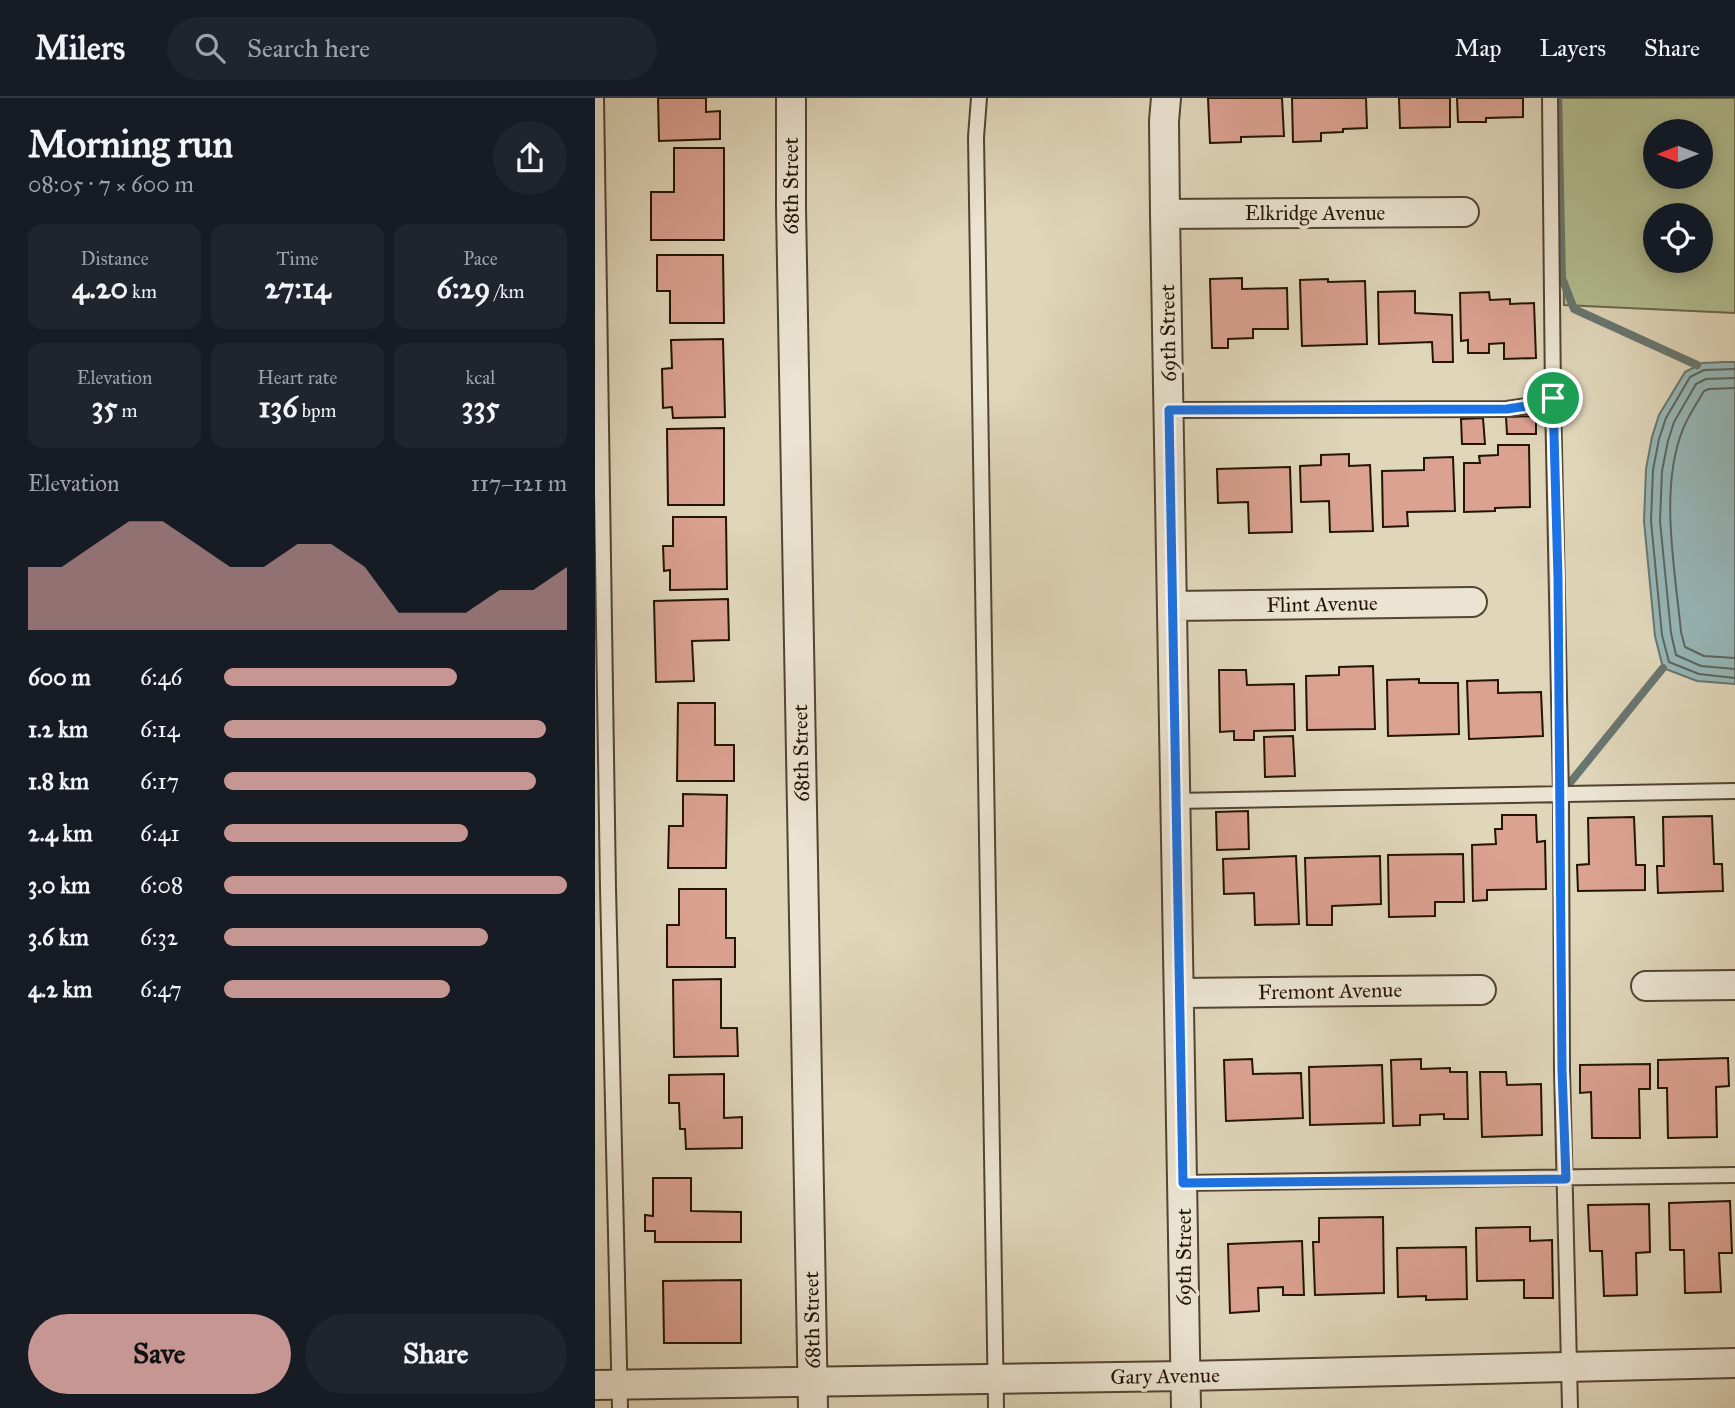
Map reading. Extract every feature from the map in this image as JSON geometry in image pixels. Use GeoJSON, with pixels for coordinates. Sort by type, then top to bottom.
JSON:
{"type":"FeatureCollection","features":[{"type":"Feature","properties":{"kind":"street","name":"68th Street"},"geometry":{"type":"LineString","coordinates":[[792,98],[791,222],[813,1395]]}},
{"type":"Feature","properties":{"kind":"street","name":"69th Street"},"geometry":{"type":"LineString","coordinates":[[1167,98],[1164,121],[1165,214],[1186,1408]]}},
{"type":"Feature","properties":{"kind":"street","name":"Elkridge Avenue"},"geometry":{"type":"LineString","coordinates":[[1165,214],[1464,212]]}},
{"type":"Feature","properties":{"kind":"street","name":"Flint Avenue"},"geometry":{"type":"LineString","coordinates":[[1173,606],[1472,602]]}},
{"type":"Feature","properties":{"kind":"street"},"geometry":{"type":"LineString","coordinates":[[1646,986],[1735,985]]}},
{"type":"Feature","properties":{"kind":"street","name":"Fremont Avenue"},"geometry":{"type":"LineString","coordinates":[[1180,993],[1481,989]]}},
{"type":"Feature","properties":{"kind":"street","name":"Gary Avenue"},"geometry":{"type":"LineString","coordinates":[[611,1392],[813,1395],[996,1378],[1735,1363]]}},
{"type":"Feature","properties":{"kind":"lane"},"geometry":{"type":"LineString","coordinates":[[596,98],[608,888],[611,1392]]}},
{"type":"Feature","properties":{"kind":"lane"},"geometry":{"type":"LineString","coordinates":[[979,98],[975,137],[996,1408]]}},
{"type":"Feature","properties":{"kind":"lane"},"geometry":{"type":"LineString","coordinates":[[1550,98],[1561,795],[1562,1056],[1570,1408]]}},
{"type":"Feature","properties":{"kind":"lane"},"geometry":{"type":"LineString","coordinates":[[1169,410],[1507,409],[1533,405],[1553,398]]}},
{"type":"Feature","properties":{"kind":"lane"},"geometry":{"type":"LineString","coordinates":[[1175,801],[1735,791]]}},
{"type":"Feature","properties":{"kind":"lane"},"geometry":{"type":"LineString","coordinates":[[1183,1183],[1735,1175]]}},
{"type":"Feature","properties":{"kind":"green space"},"geometry":{"type":"Polygon","coordinates":[[[1561,98],[1735,98],[1735,313],[1564,305],[1561,98]]]}},
{"type":"Feature","properties":{"kind":"water"},"geometry":{"type":"Polygon","coordinates":[[[1735,362],[1735,684],[1697,681],[1663,668],[1655,636],[1644,521],[1646,469],[1659,415],[1685,372],[1702,363],[1735,362]]]}},
{"type":"Feature","properties":{"kind":"building"},"geometry":{"type":"Polygon","coordinates":[[[658,98],[706,98],[706,112],[720,111],[720,139],[659,141],[658,98]]]}},
{"type":"Feature","properties":{"kind":"building"},"geometry":{"type":"Polygon","coordinates":[[[1208,98],[1282,98],[1284,136],[1241,137],[1241,142],[1210,143],[1208,98]]]}},
{"type":"Feature","properties":{"kind":"building"},"geometry":{"type":"Polygon","coordinates":[[[1292,98],[1366,98],[1367,128],[1321,133],[1321,141],[1293,142],[1292,98]]]}},
{"type":"Feature","properties":{"kind":"building"},"geometry":{"type":"Polygon","coordinates":[[[1399,98],[1450,98],[1450,127],[1400,128],[1399,98]]]}},
{"type":"Feature","properties":{"kind":"building"},"geometry":{"type":"Polygon","coordinates":[[[1457,98],[1523,98],[1523,117],[1486,118],[1486,122],[1458,122],[1457,98]]]}},
{"type":"Feature","properties":{"kind":"building"},"geometry":{"type":"Polygon","coordinates":[[[674,148],[724,148],[724,240],[651,240],[651,192],[674,192],[674,148]]]}},
{"type":"Feature","properties":{"kind":"building"},"geometry":{"type":"Polygon","coordinates":[[[657,255],[723,255],[724,323],[670,323],[670,291],[657,291],[657,255]]]}},
{"type":"Feature","properties":{"kind":"building"},"geometry":{"type":"Polygon","coordinates":[[[1242,278],[1242,289],[1287,288],[1288,329],[1253,329],[1253,338],[1228,339],[1228,348],[1212,348],[1210,279],[1242,278]]]}},
{"type":"Feature","properties":{"kind":"building"},"geometry":{"type":"Polygon","coordinates":[[[1328,279],[1328,282],[1365,281],[1367,344],[1302,346],[1300,280],[1328,279]]]}},
{"type":"Feature","properties":{"kind":"building"},"geometry":{"type":"Polygon","coordinates":[[[1415,291],[1415,313],[1452,315],[1453,362],[1433,362],[1432,342],[1379,344],[1378,292],[1415,291]]]}},
{"type":"Feature","properties":{"kind":"building"},"geometry":{"type":"Polygon","coordinates":[[[1489,292],[1490,300],[1510,299],[1510,304],[1534,303],[1536,358],[1504,359],[1504,343],[1489,344],[1489,353],[1468,353],[1468,340],[1461,341],[1460,293],[1489,292]]]}},
{"type":"Feature","properties":{"kind":"building"},"geometry":{"type":"Polygon","coordinates":[[[723,339],[725,417],[673,418],[672,407],[663,408],[662,369],[672,368],[671,340],[723,339]]]}},
{"type":"Feature","properties":{"kind":"building"},"geometry":{"type":"Polygon","coordinates":[[[1536,416],[1536,434],[1507,434],[1506,417],[1536,416]]]}},
{"type":"Feature","properties":{"kind":"building"},"geometry":{"type":"Polygon","coordinates":[[[1483,418],[1485,444],[1462,444],[1461,419],[1483,418]]]}},
{"type":"Feature","properties":{"kind":"building"},"geometry":{"type":"Polygon","coordinates":[[[724,428],[724,505],[668,505],[667,429],[724,428]]]}},
{"type":"Feature","properties":{"kind":"building"},"geometry":{"type":"Polygon","coordinates":[[[1498,445],[1529,445],[1530,507],[1464,512],[1464,463],[1480,463],[1479,456],[1498,455],[1498,445]]]}},
{"type":"Feature","properties":{"kind":"building"},"geometry":{"type":"Polygon","coordinates":[[[1349,454],[1349,466],[1370,465],[1373,531],[1330,532],[1329,501],[1301,502],[1300,466],[1321,465],[1321,455],[1349,454]]]}},
{"type":"Feature","properties":{"kind":"building"},"geometry":{"type":"Polygon","coordinates":[[[1453,457],[1455,511],[1407,512],[1408,526],[1383,527],[1382,471],[1424,470],[1424,458],[1453,457]]]}},
{"type":"Feature","properties":{"kind":"building"},"geometry":{"type":"Polygon","coordinates":[[[1290,467],[1292,532],[1249,533],[1248,502],[1218,503],[1217,469],[1290,467]]]}},
{"type":"Feature","properties":{"kind":"building"},"geometry":{"type":"Polygon","coordinates":[[[673,517],[726,517],[727,589],[670,590],[670,570],[664,571],[663,546],[673,546],[673,517]]]}},
{"type":"Feature","properties":{"kind":"building"},"geometry":{"type":"Polygon","coordinates":[[[728,599],[729,640],[692,641],[694,681],[656,682],[654,601],[728,599]]]}},
{"type":"Feature","properties":{"kind":"building"},"geometry":{"type":"Polygon","coordinates":[[[1373,666],[1375,729],[1307,730],[1306,676],[1339,675],[1339,667],[1373,666]]]}},
{"type":"Feature","properties":{"kind":"building"},"geometry":{"type":"Polygon","coordinates":[[[1219,670],[1246,670],[1247,685],[1294,684],[1295,730],[1254,731],[1254,740],[1234,740],[1234,731],[1220,732],[1219,670]]]}},
{"type":"Feature","properties":{"kind":"building"},"geometry":{"type":"Polygon","coordinates":[[[1419,679],[1419,683],[1458,683],[1459,734],[1388,736],[1387,680],[1419,679]]]}},
{"type":"Feature","properties":{"kind":"building"},"geometry":{"type":"Polygon","coordinates":[[[1498,680],[1498,693],[1541,692],[1543,736],[1469,739],[1467,681],[1498,680]]]}},
{"type":"Feature","properties":{"kind":"building"},"geometry":{"type":"Polygon","coordinates":[[[678,703],[715,703],[715,745],[734,745],[734,781],[677,781],[678,703]]]}},
{"type":"Feature","properties":{"kind":"building"},"geometry":{"type":"Polygon","coordinates":[[[1293,736],[1295,776],[1265,777],[1264,737],[1293,736]]]}},
{"type":"Feature","properties":{"kind":"building"},"geometry":{"type":"Polygon","coordinates":[[[683,794],[727,795],[726,868],[668,868],[669,826],[683,826],[683,794]]]}},
{"type":"Feature","properties":{"kind":"building"},"geometry":{"type":"Polygon","coordinates":[[[1248,811],[1249,849],[1217,850],[1216,812],[1248,811]]]}},
{"type":"Feature","properties":{"kind":"building"},"geometry":{"type":"Polygon","coordinates":[[[1502,815],[1536,815],[1537,842],[1545,841],[1546,889],[1487,890],[1487,900],[1473,901],[1472,845],[1496,844],[1495,829],[1502,829],[1502,815]]]}},
{"type":"Feature","properties":{"kind":"building"},"geometry":{"type":"Polygon","coordinates":[[[1712,816],[1714,864],[1722,864],[1723,891],[1658,893],[1657,866],[1664,866],[1663,817],[1712,816]]]}},
{"type":"Feature","properties":{"kind":"building"},"geometry":{"type":"Polygon","coordinates":[[[1634,817],[1636,865],[1645,865],[1645,890],[1578,891],[1577,865],[1589,864],[1588,818],[1634,817]]]}},
{"type":"Feature","properties":{"kind":"building"},"geometry":{"type":"Polygon","coordinates":[[[1463,854],[1464,902],[1435,902],[1435,916],[1389,917],[1388,855],[1463,854]]]}},
{"type":"Feature","properties":{"kind":"building"},"geometry":{"type":"Polygon","coordinates":[[[1296,856],[1299,924],[1255,925],[1254,893],[1224,894],[1223,859],[1296,856]]]}},
{"type":"Feature","properties":{"kind":"building"},"geometry":{"type":"Polygon","coordinates":[[[1380,856],[1381,904],[1332,906],[1332,925],[1307,925],[1305,858],[1380,856]]]}},
{"type":"Feature","properties":{"kind":"building"},"geometry":{"type":"Polygon","coordinates":[[[679,889],[726,889],[726,938],[735,938],[735,967],[667,967],[667,925],[679,925],[679,889]]]}},
{"type":"Feature","properties":{"kind":"building"},"geometry":{"type":"Polygon","coordinates":[[[721,979],[721,1028],[737,1028],[738,1056],[674,1057],[673,980],[721,979]]]}},
{"type":"Feature","properties":{"kind":"building"},"geometry":{"type":"Polygon","coordinates":[[[1728,1058],[1729,1086],[1716,1087],[1717,1137],[1668,1138],[1667,1088],[1658,1088],[1658,1060],[1728,1058]]]}},
{"type":"Feature","properties":{"kind":"building"},"geometry":{"type":"Polygon","coordinates":[[[1252,1059],[1253,1074],[1301,1073],[1303,1118],[1226,1121],[1224,1060],[1252,1059]]]}},
{"type":"Feature","properties":{"kind":"building"},"geometry":{"type":"Polygon","coordinates":[[[1421,1059],[1421,1069],[1450,1068],[1450,1072],[1467,1072],[1468,1119],[1444,1119],[1444,1114],[1420,1115],[1420,1125],[1393,1126],[1391,1060],[1421,1059]]]}},
{"type":"Feature","properties":{"kind":"building"},"geometry":{"type":"Polygon","coordinates":[[[1650,1064],[1650,1089],[1639,1089],[1640,1138],[1592,1138],[1591,1092],[1580,1093],[1580,1065],[1650,1064]]]}},
{"type":"Feature","properties":{"kind":"building"},"geometry":{"type":"Polygon","coordinates":[[[1382,1065],[1384,1123],[1310,1125],[1309,1067],[1382,1065]]]}},
{"type":"Feature","properties":{"kind":"building"},"geometry":{"type":"Polygon","coordinates":[[[1480,1072],[1506,1072],[1507,1085],[1541,1084],[1542,1135],[1482,1137],[1480,1072]]]}},
{"type":"Feature","properties":{"kind":"building"},"geometry":{"type":"Polygon","coordinates":[[[724,1074],[724,1118],[742,1117],[742,1148],[686,1149],[685,1129],[680,1129],[679,1103],[669,1103],[669,1075],[724,1074]]]}},
{"type":"Feature","properties":{"kind":"building"},"geometry":{"type":"Polygon","coordinates":[[[653,1178],[691,1178],[691,1211],[741,1212],[741,1242],[655,1242],[655,1231],[645,1231],[645,1215],[653,1216],[653,1178]]]}},
{"type":"Feature","properties":{"kind":"building"},"geometry":{"type":"Polygon","coordinates":[[[1730,1201],[1732,1253],[1719,1253],[1721,1292],[1685,1293],[1684,1250],[1670,1250],[1669,1203],[1730,1201]]]}},
{"type":"Feature","properties":{"kind":"building"},"geometry":{"type":"Polygon","coordinates":[[[1649,1204],[1650,1252],[1636,1253],[1637,1295],[1604,1296],[1602,1251],[1590,1251],[1588,1205],[1649,1204]]]}},
{"type":"Feature","properties":{"kind":"building"},"geometry":{"type":"Polygon","coordinates":[[[1383,1217],[1384,1293],[1315,1295],[1313,1242],[1319,1242],[1319,1218],[1383,1217]]]}},
{"type":"Feature","properties":{"kind":"building"},"geometry":{"type":"Polygon","coordinates":[[[1530,1227],[1530,1241],[1552,1240],[1553,1298],[1524,1298],[1524,1280],[1477,1281],[1476,1228],[1530,1227]]]}},
{"type":"Feature","properties":{"kind":"building"},"geometry":{"type":"Polygon","coordinates":[[[1302,1241],[1304,1295],[1283,1295],[1283,1287],[1258,1288],[1259,1311],[1230,1313],[1228,1244],[1302,1241]]]}},
{"type":"Feature","properties":{"kind":"building"},"geometry":{"type":"Polygon","coordinates":[[[1466,1247],[1467,1299],[1426,1300],[1426,1296],[1398,1297],[1397,1248],[1466,1247]]]}},
{"type":"Feature","properties":{"kind":"building"},"geometry":{"type":"Polygon","coordinates":[[[741,1280],[741,1343],[664,1343],[663,1281],[741,1280]]]}},
{"type":"Feature","properties":{"kind":"waterway"},"geometry":{"type":"LineString","coordinates":[[1558,98],[1562,278],[1574,309],[1697,365]]}},
{"type":"Feature","properties":{"kind":"waterway"},"geometry":{"type":"LineString","coordinates":[[1569,784],[1663,668]]}},
{"type":"Feature","properties":{"kind":"route"},"geometry":{"type":"LineString","coordinates":[[1553,398],[1561,795],[1562,1070],[1566,1179],[1183,1183],[1169,410],[1507,409],[1533,405],[1553,398]]}}]}
